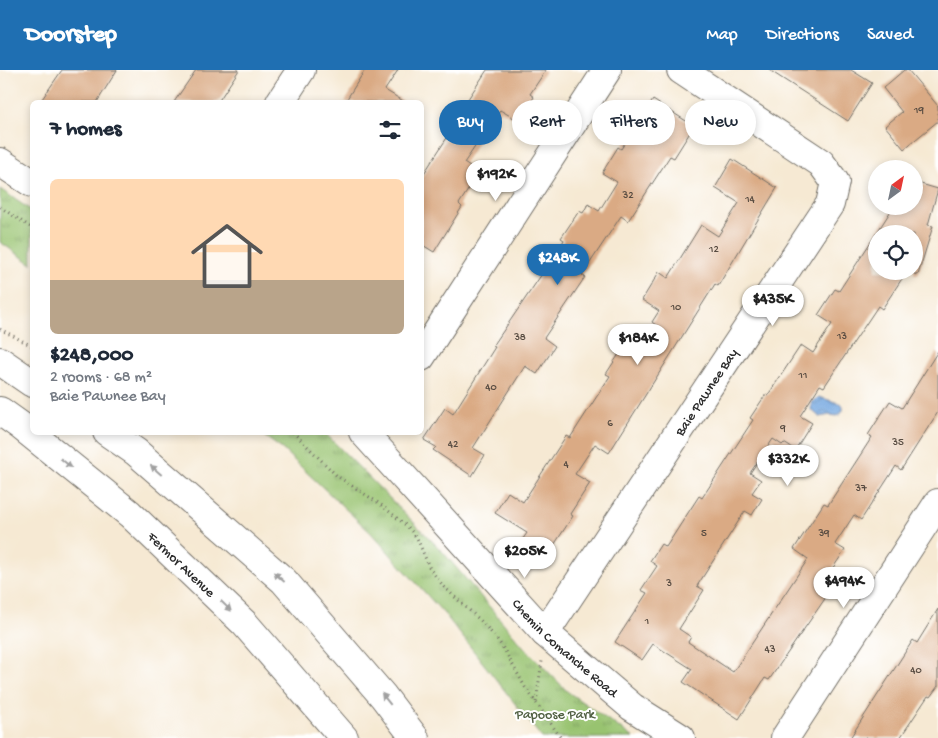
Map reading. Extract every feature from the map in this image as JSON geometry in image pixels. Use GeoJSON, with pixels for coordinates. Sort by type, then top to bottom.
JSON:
{"type":"FeatureCollection","features":[{"type":"Feature","properties":{"kind":"main road"},"geometry":{"type":"LineString","coordinates":[[281,100],[301,70]]}},
{"type":"Feature","properties":{"kind":"main road"},"geometry":{"type":"LineString","coordinates":[[424,352],[607,70]]}},
{"type":"Feature","properties":{"kind":"main road","name":"Baie Pawnee Bay"},"geometry":{"type":"LineString","coordinates":[[545,633],[830,204],[835,182],[821,163],[681,70]]}},
{"type":"Feature","properties":{"kind":"main road"},"geometry":{"type":"LineString","coordinates":[[0,162],[30,182]]}},
{"type":"Feature","properties":{"kind":"main road"},"geometry":{"type":"LineString","coordinates":[[0,361],[30,381]]}},
{"type":"Feature","properties":{"kind":"main road","name":"Fermor Avenue"},"geometry":{"type":"LineString","coordinates":[[0,411],[30,433]]}},
{"type":"Feature","properties":{"kind":"main road","name":"Fermor Avenue"},"geometry":{"type":"LineString","coordinates":[[32,435],[123,508],[246,624],[344,738]]}},
{"type":"Feature","properties":{"kind":"main road"},"geometry":{"type":"LineString","coordinates":[[111,435],[136,452],[284,581],[383,696],[415,738]]}},
{"type":"Feature","properties":{"kind":"main road","name":"Chemin Comanche Road"},"geometry":{"type":"LineString","coordinates":[[369,435],[545,633],[632,707],[681,738]]}},
{"type":"Feature","properties":{"kind":"main road"},"geometry":{"type":"LineString","coordinates":[[785,738],[938,503]]}},
{"type":"Feature","properties":{"kind":"path"},"geometry":{"type":"LineString","coordinates":[[0,207],[30,227]]}},
{"type":"Feature","properties":{"kind":"path"},"geometry":{"type":"LineString","coordinates":[[0,329],[30,345]]}},
{"type":"Feature","properties":{"kind":"path"},"geometry":{"type":"LineString","coordinates":[[296,435],[337,476],[380,504],[408,527],[417,538],[430,570],[444,587],[481,621],[497,639],[525,687],[561,738]]}},
{"type":"Feature","properties":{"kind":"path"},"geometry":{"type":"LineString","coordinates":[[536,703],[545,633]]}},
{"type":"Feature","properties":{"kind":"green space"},"geometry":{"type":"Polygon","coordinates":[[[0,189],[30,210],[30,263],[0,242],[0,189]]]}},
{"type":"Feature","properties":{"kind":"green space","name":"Papoose Park"},"geometry":{"type":"Polygon","coordinates":[[[263,435],[327,435],[442,551],[523,646],[568,692],[634,738],[542,738],[446,616],[371,533],[282,449],[263,435]]]}},
{"type":"Feature","properties":{"kind":"water"},"geometry":{"type":"Polygon","coordinates":[[[819,397],[842,404],[842,412],[837,416],[820,417],[811,410],[812,402],[819,397]]]}},
{"type":"Feature","properties":{"kind":"building"},"geometry":{"type":"Polygon","coordinates":[[[62,70],[117,70],[98,100],[41,100],[62,70]]]}},
{"type":"Feature","properties":{"kind":"building"},"geometry":{"type":"Polygon","coordinates":[[[196,70],[239,70],[219,100],[175,100],[196,70]]]}},
{"type":"Feature","properties":{"kind":"building"},"geometry":{"type":"Polygon","coordinates":[[[365,70],[398,70],[385,90],[402,100],[346,100],[365,70]]]}},
{"type":"Feature","properties":{"kind":"building"},"geometry":{"type":"Polygon","coordinates":[[[487,70],[546,70],[530,94],[534,97],[532,100],[512,100],[512,117],[502,111],[502,100],[467,100],[487,70]]]}},
{"type":"Feature","properties":{"kind":"building"},"geometry":{"type":"Polygon","coordinates":[[[769,70],[851,70],[872,83],[848,121],[769,70]]]}},
{"type":"Feature","properties":{"kind":"building"},"geometry":{"type":"Polygon","coordinates":[[[904,70],[908,70],[938,106],[938,121],[904,149],[885,126],[902,112],[883,88],[904,70]]]}},
{"type":"Feature","properties":{"kind":"building"},"geometry":{"type":"Polygon","coordinates":[[[675,114],[685,120],[685,140],[674,158],[670,156],[628,221],[621,216],[582,275],[585,277],[544,338],[555,346],[537,374],[525,366],[473,448],[485,455],[472,476],[433,450],[436,447],[424,440],[445,408],[453,414],[495,347],[493,346],[559,249],[564,240],[561,238],[579,211],[583,213],[588,204],[599,211],[617,182],[602,173],[618,147],[621,149],[624,145],[675,145],[675,114]]]}},
{"type":"Feature","properties":{"kind":"building"},"geometry":{"type":"Polygon","coordinates":[[[442,145],[476,145],[464,163],[479,173],[459,204],[462,207],[434,252],[424,246],[424,173],[442,145]]]}},
{"type":"Feature","properties":{"kind":"building"},"geometry":{"type":"Polygon","coordinates":[[[732,159],[777,188],[718,286],[715,284],[609,453],[595,444],[575,474],[590,483],[570,514],[573,516],[541,565],[516,549],[527,533],[495,513],[508,492],[523,502],[566,436],[570,438],[610,376],[606,374],[623,348],[637,357],[657,326],[652,322],[659,311],[642,300],[659,272],[668,278],[701,225],[718,236],[739,203],[715,188],[732,159]]]}},
{"type":"Feature","properties":{"kind":"building"},"geometry":{"type":"Polygon","coordinates":[[[923,185],[938,189],[928,225],[933,226],[923,259],[923,225],[882,225],[888,215],[923,215],[923,185]]]}},
{"type":"Feature","properties":{"kind":"building"},"geometry":{"type":"Polygon","coordinates":[[[868,246],[868,280],[901,280],[882,309],[878,306],[824,387],[820,385],[800,416],[812,423],[795,450],[773,439],[750,473],[761,480],[752,493],[762,499],[752,515],[745,511],[697,586],[704,590],[679,629],[691,637],[688,642],[733,672],[808,559],[794,549],[824,503],[828,505],[872,437],[868,435],[890,401],[902,408],[938,351],[938,412],[901,470],[896,466],[861,520],[854,515],[835,544],[845,550],[824,581],[833,587],[769,680],[765,678],[739,719],[683,682],[692,669],[653,644],[642,660],[615,642],[647,593],[641,590],[657,566],[650,561],[661,544],[666,547],[699,496],[702,498],[753,420],[750,418],[766,394],[768,395],[801,345],[813,353],[832,324],[818,315],[835,289],[839,291],[868,246]]]}},
{"type":"Feature","properties":{"kind":"building"},"geometry":{"type":"Polygon","coordinates":[[[938,609],[938,686],[930,697],[928,696],[900,738],[850,738],[913,640],[917,643],[938,609]]]}}]}
